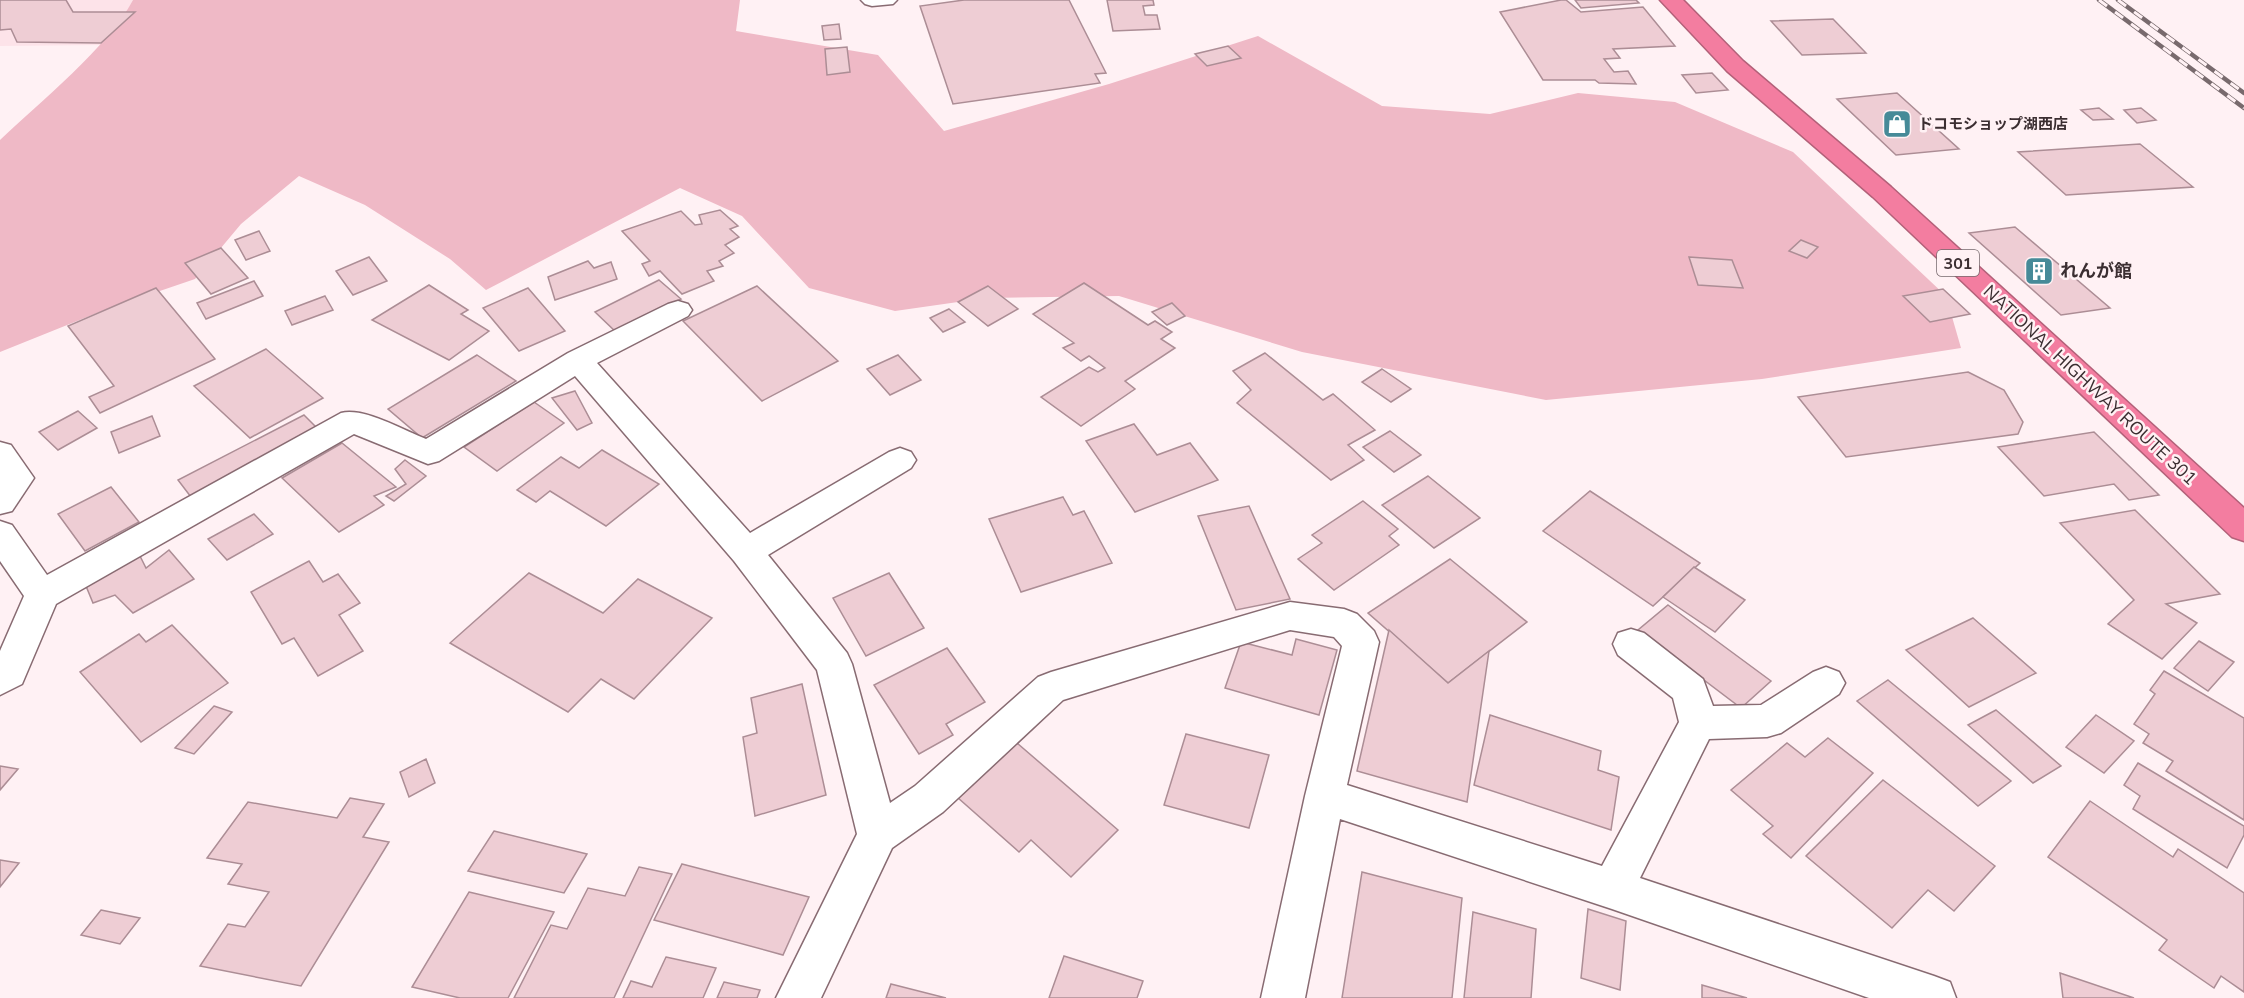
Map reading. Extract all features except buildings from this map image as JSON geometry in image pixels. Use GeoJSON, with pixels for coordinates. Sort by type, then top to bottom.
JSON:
{"type":"FeatureCollection","features":[{"type":"Feature","properties":{"kind":"highway","name":"NATIONAL HIGHWAY ROUTE 301"},"geometry":{"type":"LineString","coordinates":[[1671,0],[1735,66],[1882,192],[2244,528]]}},
{"type":"Feature","properties":{"kind":"street"},"geometry":{"type":"LineString","coordinates":[[872,0],[886,0]]}},
{"type":"Feature","properties":{"kind":"street"},"geometry":{"type":"LineString","coordinates":[[0,679],[9,673],[42,596],[352,421],[428,453],[578,360],[678,310]]}},
{"type":"Feature","properties":{"kind":"street"},"geometry":{"type":"LineString","coordinates":[[578,360],[746,552],[834,664],[878,835]]}},
{"type":"Feature","properties":{"kind":"street"},"geometry":{"type":"LineString","coordinates":[[0,453],[18,478],[0,502]]}},
{"type":"Feature","properties":{"kind":"street"},"geometry":{"type":"LineString","coordinates":[[746,552],[900,460]]}},
{"type":"Feature","properties":{"kind":"street"},"geometry":{"type":"LineString","coordinates":[[0,534],[42,596]]}},
{"type":"Feature","properties":{"kind":"street"},"geometry":{"type":"LineString","coordinates":[[798,998],[878,835],[929,799],[1051,688],[1290,616],[1344,624],[1361,642],[1282,998]]}},
{"type":"Feature","properties":{"kind":"street"},"geometry":{"type":"LineString","coordinates":[[1612,888],[1698,723],[1690,690],[1631,644]]}},
{"type":"Feature","properties":{"kind":"street"},"geometry":{"type":"LineString","coordinates":[[1698,723],[1767,721],[1826,683]]}},
{"type":"Feature","properties":{"kind":"street"},"geometry":{"type":"LineString","coordinates":[[1325,796],[1612,888],[1934,998]]}},
{"type":"Feature","properties":{"kind":"shaded area"},"geometry":{"type":"Polygon","coordinates":[[[0,0],[133,0],[123,19],[102,45],[0,46],[0,0]]]}},
{"type":"Feature","properties":{"kind":"shaded area"},"geometry":{"type":"Polygon","coordinates":[[[133,0],[740,0],[736,31],[878,55],[944,131],[1109,84],[1258,36],[1382,106],[1490,114],[1578,93],[1675,102],[1793,152],[1946,296],[1961,348],[1762,379],[1546,400],[1302,352],[1119,296],[986,298],[895,311],[809,288],[742,216],[680,188],[486,290],[450,259],[365,205],[299,176],[241,224],[195,279],[107,309],[0,352],[0,140],[90,55],[122,18],[133,0]]]}},
{"type":"Feature","properties":{"kind":"railway"},"geometry":{"type":"LineString","coordinates":[[2099,0],[2244,108]]}},
{"type":"Feature","properties":{"kind":"railway"},"geometry":{"type":"LineString","coordinates":[[2118,0],[2244,93]]}},
{"type":"Feature","properties":{"kind":"place","name":"ドコモショップ湖西店"},"geometry":{"type":"Point","coordinates":[1897,124]}},
{"type":"Feature","properties":{"kind":"place","name":"れんが館"},"geometry":{"type":"Point","coordinates":[2039,271]}}]}
